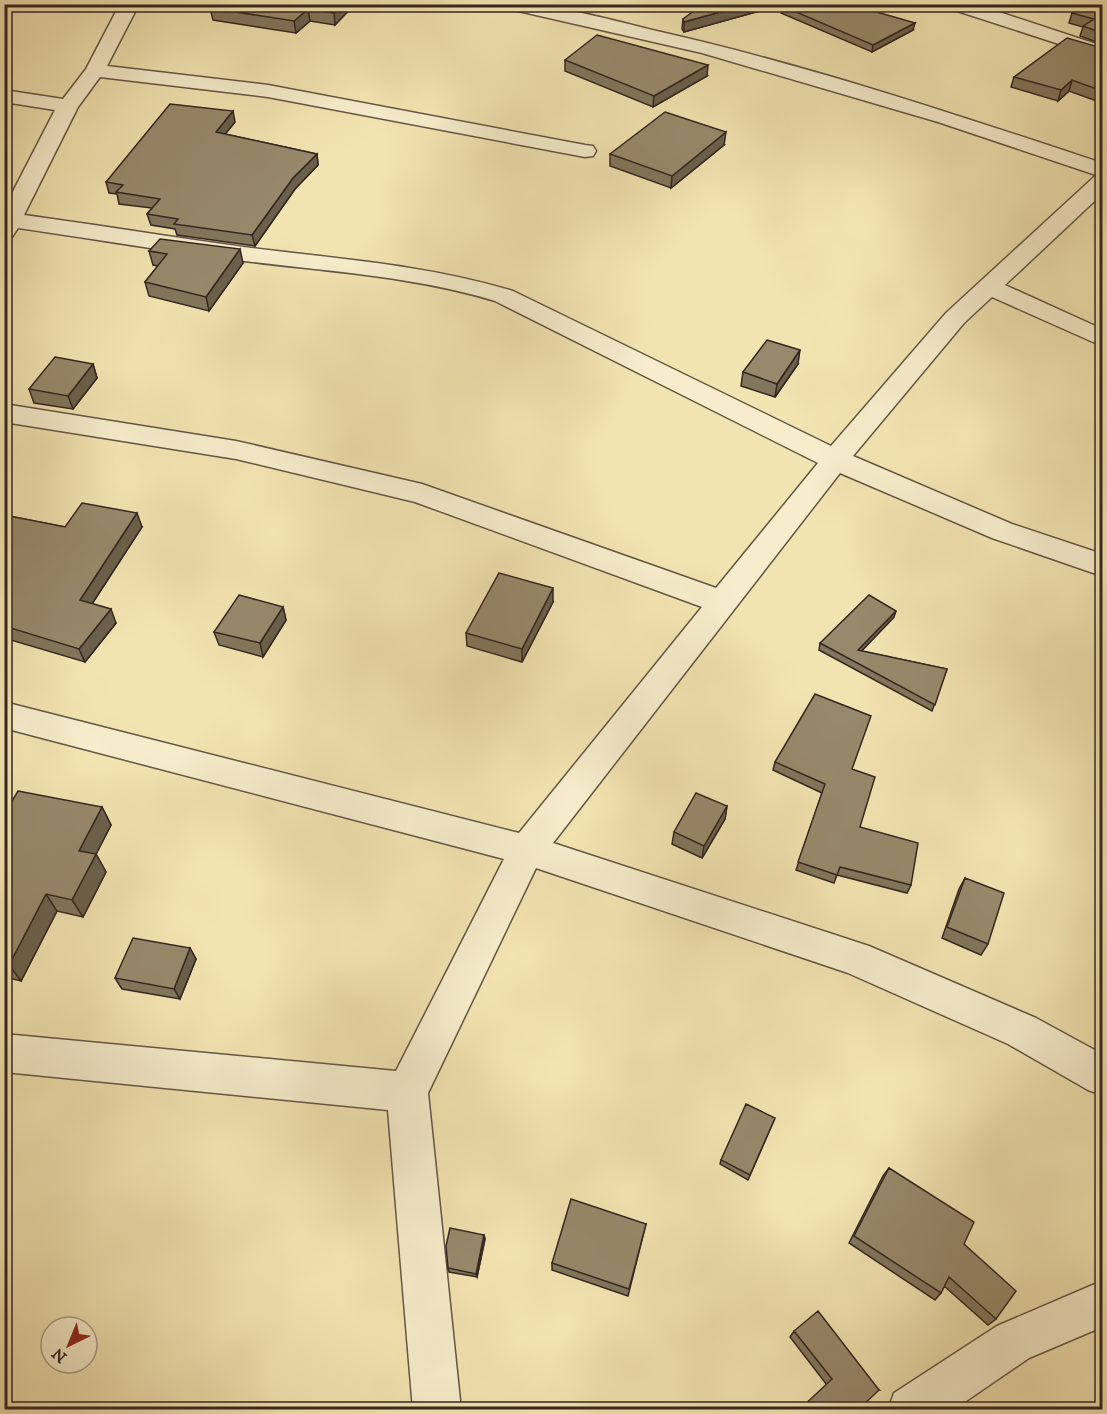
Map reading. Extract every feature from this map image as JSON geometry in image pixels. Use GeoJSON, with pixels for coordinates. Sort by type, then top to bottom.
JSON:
{"type":"FeatureCollection","features":[{"type":"Feature","properties":{"kind":"street"},"geometry":{"type":"LineString","coordinates":[[130,4],[95,70],[68,106],[8,226],[436,276],[470,285],[504,296],[836,460],[1002,531],[1102,565]]}},
{"type":"Feature","properties":{"kind":"street"},"geometry":{"type":"LineString","coordinates":[[437,1410],[407,1092],[527,850],[836,460],[955,318],[1100,186],[945,118],[707,48],[514,4]]}},
{"type":"Feature","properties":{"kind":"street"},"geometry":{"type":"LineString","coordinates":[[955,4],[1102,52]]}},
{"type":"Feature","properties":{"kind":"street"},"geometry":{"type":"LineString","coordinates":[[95,70],[336,102],[585,151]]}},
{"type":"Feature","properties":{"kind":"street"},"geometry":{"type":"LineString","coordinates":[[4,96],[68,106]]}},
{"type":"Feature","properties":{"kind":"street"},"geometry":{"type":"LineString","coordinates":[[990,287],[1102,338]]}},
{"type":"Feature","properties":{"kind":"street"},"geometry":{"type":"LineString","coordinates":[[4,413],[236,450],[422,494],[722,602]]}},
{"type":"Feature","properties":{"kind":"street"},"geometry":{"type":"LineString","coordinates":[[4,715],[527,850],[856,958],[1022,1031],[1102,1076]]}},
{"type":"Feature","properties":{"kind":"street"},"geometry":{"type":"LineString","coordinates":[[4,1053],[407,1092]]}},
{"type":"Feature","properties":{"kind":"street"},"geometry":{"type":"LineString","coordinates":[[911,1410],[1013,1342],[1102,1304]]}},
{"type":"Feature","properties":{"kind":"building"},"geometry":{"type":"Polygon","coordinates":[[[214,4],[342,4],[334,13],[308,9],[294,21],[210,8],[214,4]]]}},
{"type":"Feature","properties":{"kind":"building"},"geometry":{"type":"Polygon","coordinates":[[[703,4],[749,4],[684,22],[683,19],[703,4]]]}},
{"type":"Feature","properties":{"kind":"building"},"geometry":{"type":"Polygon","coordinates":[[[782,4],[849,4],[915,23],[873,45],[782,6],[782,4]]]}},
{"type":"Feature","properties":{"kind":"building"},"geometry":{"type":"Polygon","coordinates":[[[1080,4],[1102,4],[1102,33],[1083,26],[1094,19],[1072,13],[1080,4]]]}},
{"type":"Feature","properties":{"kind":"building"},"geometry":{"type":"Polygon","coordinates":[[[597,35],[708,65],[654,96],[565,60],[597,35]]]}},
{"type":"Feature","properties":{"kind":"building"},"geometry":{"type":"Polygon","coordinates":[[[1067,38],[1102,48],[1102,91],[1072,80],[1061,90],[1014,77],[1067,38]]]}},
{"type":"Feature","properties":{"kind":"building"},"geometry":{"type":"Polygon","coordinates":[[[170,104],[233,111],[216,132],[317,154],[293,178],[252,235],[174,224],[178,219],[147,214],[160,199],[116,192],[123,185],[106,182],[170,104]]]}},
{"type":"Feature","properties":{"kind":"building"},"geometry":{"type":"Polygon","coordinates":[[[665,112],[726,132],[672,176],[610,154],[665,112]]]}},
{"type":"Feature","properties":{"kind":"building"},"geometry":{"type":"Polygon","coordinates":[[[160,239],[240,249],[206,297],[145,282],[167,254],[149,251],[160,239]]]}},
{"type":"Feature","properties":{"kind":"building"},"geometry":{"type":"Polygon","coordinates":[[[767,340],[800,350],[777,384],[743,372],[767,340]]]}},
{"type":"Feature","properties":{"kind":"building"},"geometry":{"type":"Polygon","coordinates":[[[55,357],[93,364],[68,396],[29,389],[55,357]]]}},
{"type":"Feature","properties":{"kind":"building"},"geometry":{"type":"Polygon","coordinates":[[[82,503],[137,513],[80,600],[111,609],[79,649],[4,626],[4,515],[65,527],[82,503]]]}},
{"type":"Feature","properties":{"kind":"building"},"geometry":{"type":"Polygon","coordinates":[[[499,573],[553,588],[522,649],[466,633],[499,573]]]}},
{"type":"Feature","properties":{"kind":"building"},"geometry":{"type":"Polygon","coordinates":[[[239,595],[283,607],[260,643],[214,632],[239,595]]]}},
{"type":"Feature","properties":{"kind":"building"},"geometry":{"type":"Polygon","coordinates":[[[869,595],[896,611],[858,650],[947,669],[935,705],[820,643],[869,595]]]}},
{"type":"Feature","properties":{"kind":"building"},"geometry":{"type":"Polygon","coordinates":[[[815,694],[871,716],[852,769],[875,777],[860,827],[918,843],[911,885],[840,867],[837,875],[798,862],[825,784],[775,762],[815,694]]]}},
{"type":"Feature","properties":{"kind":"building"},"geometry":{"type":"Polygon","coordinates":[[[18,791],[102,807],[79,851],[96,854],[72,900],[46,894],[9,965],[4,964],[4,838],[6,836],[4,836],[4,814],[18,791]]]}},
{"type":"Feature","properties":{"kind":"building"},"geometry":{"type":"Polygon","coordinates":[[[696,793],[727,806],[704,846],[674,832],[696,793]]]}},
{"type":"Feature","properties":{"kind":"building"},"geometry":{"type":"Polygon","coordinates":[[[965,878],[1004,893],[988,944],[947,927],[965,878]]]}},
{"type":"Feature","properties":{"kind":"building"},"geometry":{"type":"Polygon","coordinates":[[[133,938],[190,948],[174,989],[115,978],[133,938]]]}},
{"type":"Feature","properties":{"kind":"building"},"geometry":{"type":"Polygon","coordinates":[[[746,1104],[775,1118],[750,1175],[721,1160],[746,1104]]]}},
{"type":"Feature","properties":{"kind":"building"},"geometry":{"type":"Polygon","coordinates":[[[889,1168],[974,1222],[964,1244],[1016,1291],[996,1319],[949,1277],[941,1293],[854,1236],[889,1168]]]}},
{"type":"Feature","properties":{"kind":"building"},"geometry":{"type":"Polygon","coordinates":[[[571,1199],[646,1224],[629,1289],[552,1263],[571,1199]]]}},
{"type":"Feature","properties":{"kind":"building"},"geometry":{"type":"Polygon","coordinates":[[[450,1228],[484,1235],[476,1274],[448,1268],[446,1246],[450,1228]]]}},
{"type":"Feature","properties":{"kind":"building"},"geometry":{"type":"Polygon","coordinates":[[[818,1311],[879,1390],[858,1410],[799,1410],[832,1379],[794,1331],[818,1311]]]}}]}
